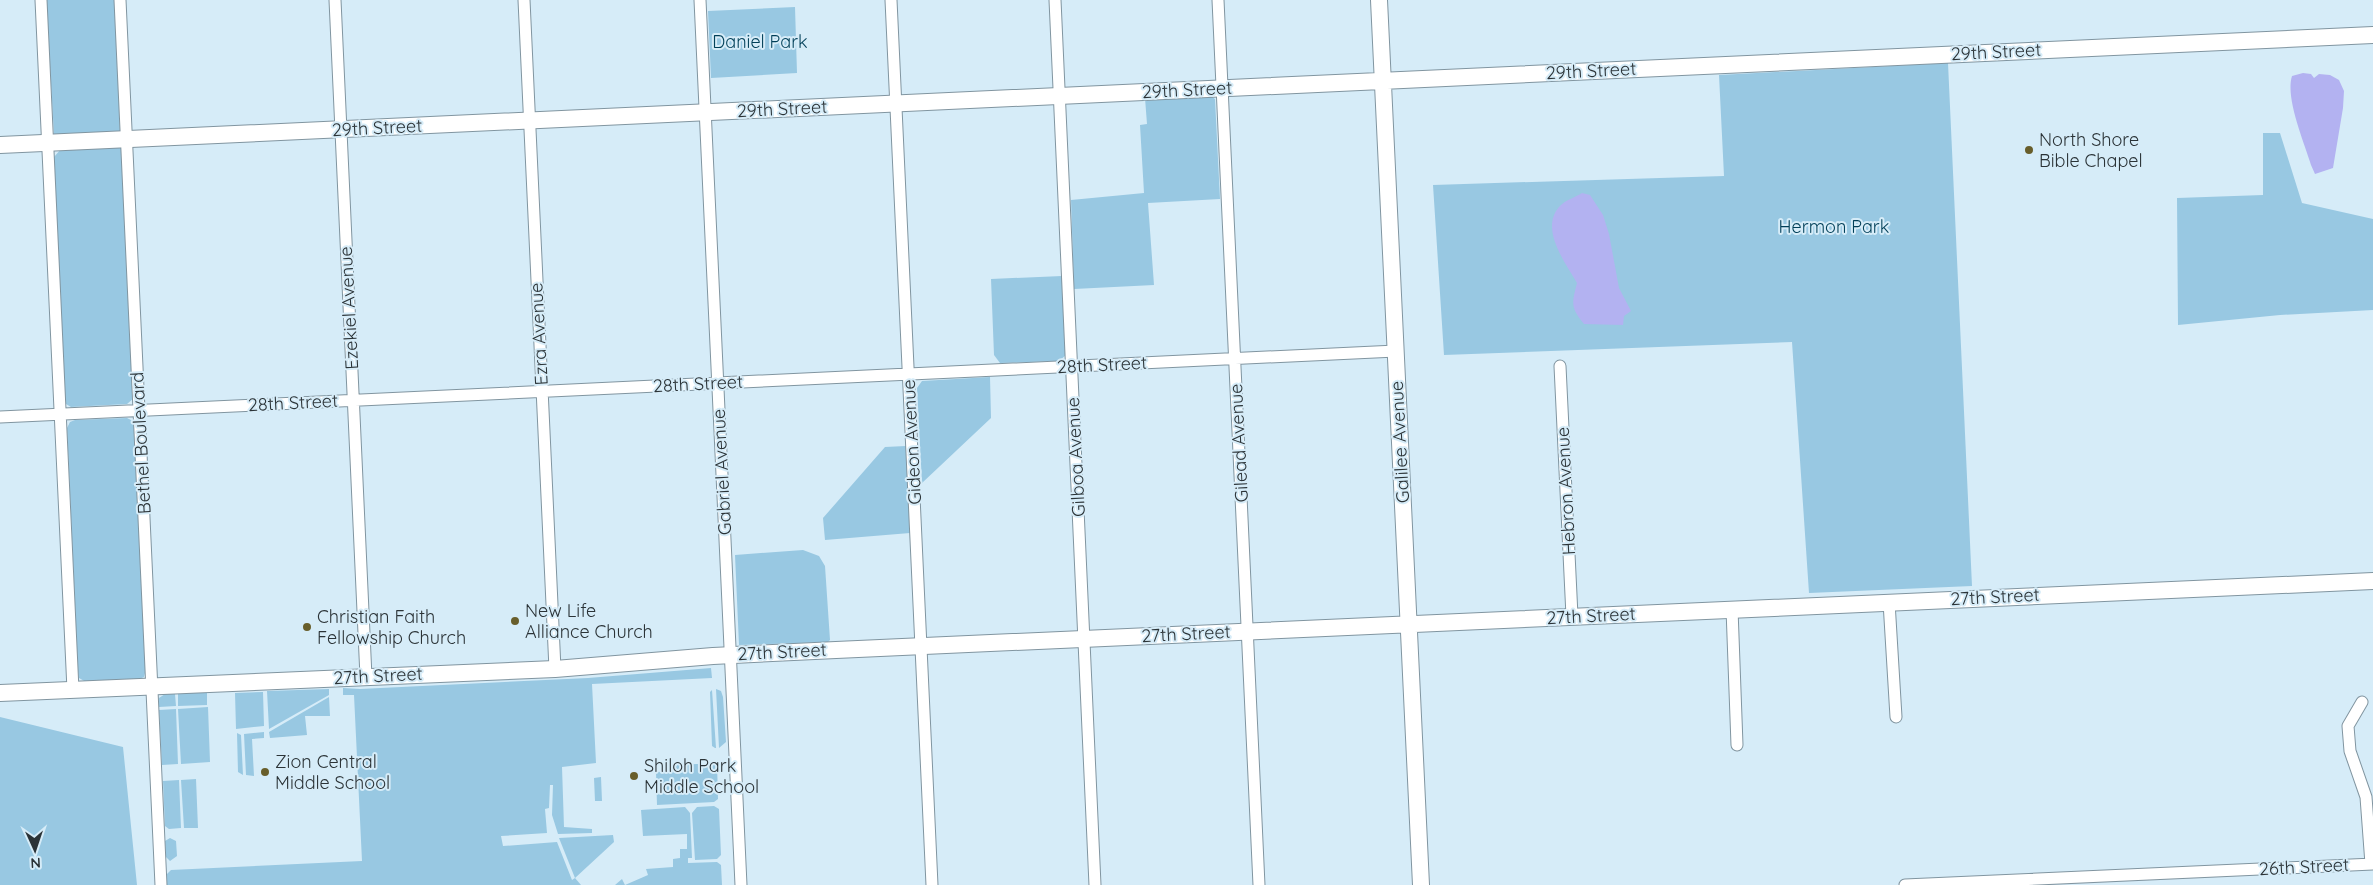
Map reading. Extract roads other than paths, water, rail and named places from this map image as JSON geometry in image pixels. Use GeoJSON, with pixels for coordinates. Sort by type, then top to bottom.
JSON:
{"type":"FeatureCollection","features":[{"type":"Feature","properties":{"kind":"street"},"geometry":{"type":"LineString","coordinates":[[41,0],[74,690]]}},
{"type":"Feature","properties":{"kind":"street","name":"Bethel Boulevard"},"geometry":{"type":"LineString","coordinates":[[120,0],[161,885]]}},
{"type":"Feature","properties":{"kind":"street","name":"Ezekiel Avenue"},"geometry":{"type":"LineString","coordinates":[[335,0],[366,677]]}},
{"type":"Feature","properties":{"kind":"street","name":"Ezra Avenue"},"geometry":{"type":"LineString","coordinates":[[524,0],[555,669]]}},
{"type":"Feature","properties":{"kind":"street","name":"Gabriel Avenue"},"geometry":{"type":"LineString","coordinates":[[700,0],[741,885]]}},
{"type":"Feature","properties":{"kind":"street","name":"Gideon Avenue"},"geometry":{"type":"LineString","coordinates":[[892,0],[932,885]]}},
{"type":"Feature","properties":{"kind":"street","name":"Gilboa Avenue"},"geometry":{"type":"LineString","coordinates":[[1055,0],[1095,885]]}},
{"type":"Feature","properties":{"kind":"street","name":"Gilead Avenue"},"geometry":{"type":"LineString","coordinates":[[1218,0],[1259,885]]}},
{"type":"Feature","properties":{"kind":"street","name":"Galilee Avenue"},"geometry":{"type":"LineString","coordinates":[[1379,0],[1421,885]]}},
{"type":"Feature","properties":{"kind":"street","name":"29th Street"},"geometry":{"type":"LineString","coordinates":[[0,145],[2373,35]]}},
{"type":"Feature","properties":{"kind":"street","name":"28th Street"},"geometry":{"type":"LineString","coordinates":[[0,417],[1396,351]]}},
{"type":"Feature","properties":{"kind":"street","name":"Hebron Avenue"},"geometry":{"type":"LineString","coordinates":[[1560,366],[1572,616]]}},
{"type":"Feature","properties":{"kind":"street","name":"27th Street"},"geometry":{"type":"LineString","coordinates":[[0,693],[555,669],[730,655],[1084,638],[2373,581]]}},
{"type":"Feature","properties":{"kind":"street"},"geometry":{"type":"LineString","coordinates":[[1889,602],[1896,717]]}},
{"type":"Feature","properties":{"kind":"street"},"geometry":{"type":"LineString","coordinates":[[1732,609],[1738,745]]}},
{"type":"Feature","properties":{"kind":"street"},"geometry":{"type":"LineString","coordinates":[[2362,702],[2348,726],[2350,751],[2366,797],[2372,864]]}},
{"type":"Feature","properties":{"kind":"street","name":"26th Street"},"geometry":{"type":"LineString","coordinates":[[1904,885],[2062,882],[2372,864]]}},
{"type":"Feature","properties":{"kind":"water"},"geometry":{"type":"Polygon","coordinates":[[[2303,73],[2311,74],[2314,78],[2319,74],[2330,75],[2339,80],[2344,91],[2333,168],[2315,174],[2296,120],[2291,96],[2292,76],[2303,73]]]}},
{"type":"Feature","properties":{"kind":"water"},"geometry":{"type":"Polygon","coordinates":[[[1582,193],[1590,195],[1603,215],[1609,234],[1619,288],[1631,311],[1624,316],[1623,325],[1584,324],[1574,309],[1573,300],[1577,283],[1556,244],[1552,224],[1555,214],[1561,205],[1582,193]]]}},
{"type":"Feature","properties":{"kind":"place","name":"North Shore Bible Chapel"},"geometry":{"type":"Point","coordinates":[2029,150]}},
{"type":"Feature","properties":{"kind":"place","name":"New Life Alliance Church"},"geometry":{"type":"Point","coordinates":[515,621]}},
{"type":"Feature","properties":{"kind":"place","name":"Christian Faith Fellowship Church"},"geometry":{"type":"Point","coordinates":[307,627]}},
{"type":"Feature","properties":{"kind":"place","name":"Zion Central Middle School"},"geometry":{"type":"Point","coordinates":[265,772]}},
{"type":"Feature","properties":{"kind":"place","name":"Shiloh Park Middle School"},"geometry":{"type":"Point","coordinates":[634,776]}},
{"type":"Feature","properties":{"kind":"park label","name":"Daniel Park"},"geometry":{"type":"Point","coordinates":[760,42]}},
{"type":"Feature","properties":{"kind":"park label","name":"Hermon Park"},"geometry":{"type":"Point","coordinates":[1834,227]}}]}
